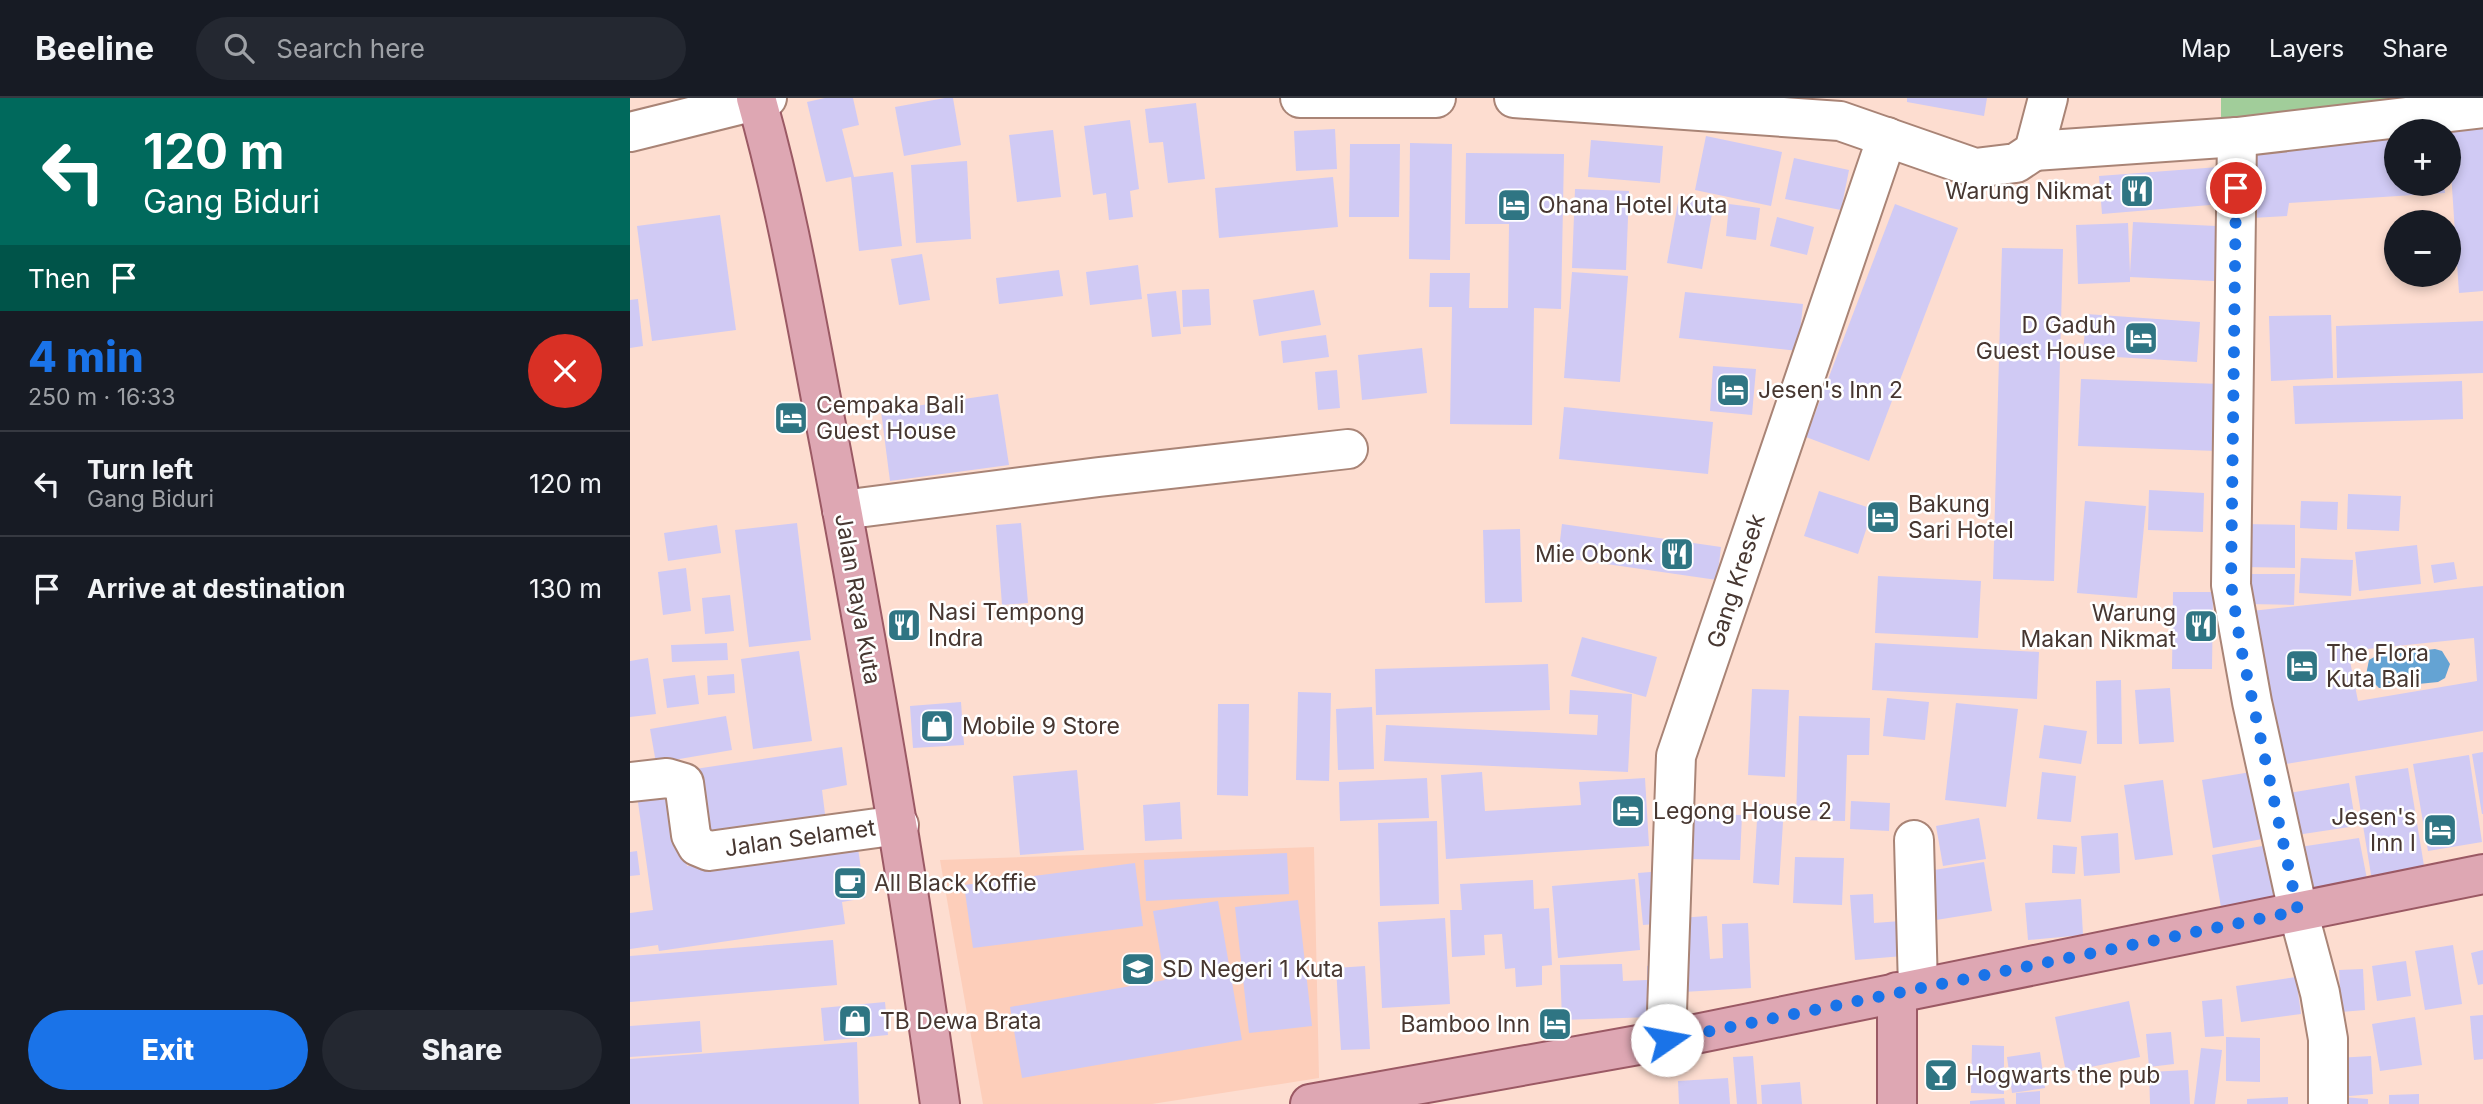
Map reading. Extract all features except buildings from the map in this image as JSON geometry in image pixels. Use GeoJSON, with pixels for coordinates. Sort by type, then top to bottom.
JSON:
{"type":"FeatureCollection","features":[{"type":"Feature","properties":{"kind":"main road","name":"Jalan Raya Kuta"},"geometry":{"type":"LineString","coordinates":[[760,99],[780,184],[899,825],[940,1104]]}},
{"type":"Feature","properties":{"kind":"main road"},"geometry":{"type":"LineString","coordinates":[[1310,1104],[1667,1040],[2483,874]]}},
{"type":"Feature","properties":{"kind":"main road"},"geometry":{"type":"LineString","coordinates":[[1897,1104],[1908,990]]}},
{"type":"Feature","properties":{"kind":"street"},"geometry":{"type":"LineString","coordinates":[[1300,98],[1436,98]]}},
{"type":"Feature","properties":{"kind":"street"},"geometry":{"type":"LineString","coordinates":[[1514,98],[1806,108],[1975,168],[2016,163],[2034,151],[2237,137],[2483,108]]}},
{"type":"Feature","properties":{"kind":"street"},"geometry":{"type":"LineString","coordinates":[[2034,151],[2048,98]]}},
{"type":"Feature","properties":{"kind":"street"},"geometry":{"type":"LineString","coordinates":[[630,132],[760,99]]}},
{"type":"Feature","properties":{"kind":"street","name":"Gang Kresek"},"geometry":{"type":"LineString","coordinates":[[1667,1040],[1674,904],[1676,756],[1887,137]]}},
{"type":"Feature","properties":{"kind":"street"},"geometry":{"type":"LineString","coordinates":[[2237,137],[2231,584],[2241,648],[2328,1039],[2328,1104]]}},
{"type":"Feature","properties":{"kind":"street"},"geometry":{"type":"LineString","coordinates":[[842,510],[1348,449]]}},
{"type":"Feature","properties":{"kind":"street","name":"Jalan Selamet"},"geometry":{"type":"LineString","coordinates":[[630,782],[667,778],[684,783],[691,835],[697,846],[709,851],[899,825]]}},
{"type":"Feature","properties":{"kind":"street"},"geometry":{"type":"LineString","coordinates":[[1908,990],[1914,840]]}},
{"type":"Feature","properties":{"kind":"shaded area","name":"SD Negeri 1 Kuta"},"geometry":{"type":"Polygon","coordinates":[[[1314,847],[1319,1078],[1152,1104],[983,1104],[940,860],[1314,847]]]}},
{"type":"Feature","properties":{"kind":"green space"},"geometry":{"type":"Polygon","coordinates":[[[2221,98],[2450,98],[2221,127],[2221,98]]]}},
{"type":"Feature","properties":{"kind":"water"},"geometry":{"type":"Polygon","coordinates":[[[2435,649],[2442,651],[2450,664],[2445,678],[2438,682],[2379,688],[2366,675],[2369,660],[2376,656],[2435,649]]]}},
{"type":"Feature","properties":{"kind":"place","name":"Warung Nikmat"},"geometry":{"type":"Point","coordinates":[2137,191]}},
{"type":"Feature","properties":{"kind":"place","name":"Ohana Hotel Kuta"},"geometry":{"type":"Point","coordinates":[1514,205]}},
{"type":"Feature","properties":{"kind":"place","name":"D Gaduh Guest House"},"geometry":{"type":"Point","coordinates":[2141,338]}},
{"type":"Feature","properties":{"kind":"place","name":"Jesen's Inn 2"},"geometry":{"type":"Point","coordinates":[1733,390]}},
{"type":"Feature","properties":{"kind":"place","name":"Cempaka Bali Guest House"},"geometry":{"type":"Point","coordinates":[791,418]}},
{"type":"Feature","properties":{"kind":"place","name":"Bakung Sari Hotel"},"geometry":{"type":"Point","coordinates":[1883,517]}},
{"type":"Feature","properties":{"kind":"place","name":"Mie Obonk"},"geometry":{"type":"Point","coordinates":[1677,554]}},
{"type":"Feature","properties":{"kind":"place","name":"Nasi Tempong Indra"},"geometry":{"type":"Point","coordinates":[904,625]}},
{"type":"Feature","properties":{"kind":"place","name":"Warung Makan Nikmat"},"geometry":{"type":"Point","coordinates":[2201,626]}},
{"type":"Feature","properties":{"kind":"place","name":"The Flora Kuta Bali"},"geometry":{"type":"Point","coordinates":[2302,666]}},
{"type":"Feature","properties":{"kind":"place","name":"Mobile 9 Store"},"geometry":{"type":"Point","coordinates":[937,726]}},
{"type":"Feature","properties":{"kind":"place","name":"Legong House 2"},"geometry":{"type":"Point","coordinates":[1628,811]}},
{"type":"Feature","properties":{"kind":"place","name":"Jesen's Inn I"},"geometry":{"type":"Point","coordinates":[2440,830]}},
{"type":"Feature","properties":{"kind":"place","name":"All Black Koffie"},"geometry":{"type":"Point","coordinates":[850,883]}},
{"type":"Feature","properties":{"kind":"place","name":"SD Negeri 1 Kuta"},"geometry":{"type":"Point","coordinates":[1138,969]}},
{"type":"Feature","properties":{"kind":"place","name":"TB Dewa Brata"},"geometry":{"type":"Point","coordinates":[855,1021]}},
{"type":"Feature","properties":{"kind":"place","name":"Bamboo Inn"},"geometry":{"type":"Point","coordinates":[1555,1024]}},
{"type":"Feature","properties":{"kind":"place","name":"Hogwarts the pub"},"geometry":{"type":"Point","coordinates":[1941,1075]}},
{"type":"Feature","properties":{"kind":"route"},"geometry":{"type":"LineString","coordinates":[[1667,1040],[2298,911],[2235,621],[2231,584],[2236,188]]}}]}
